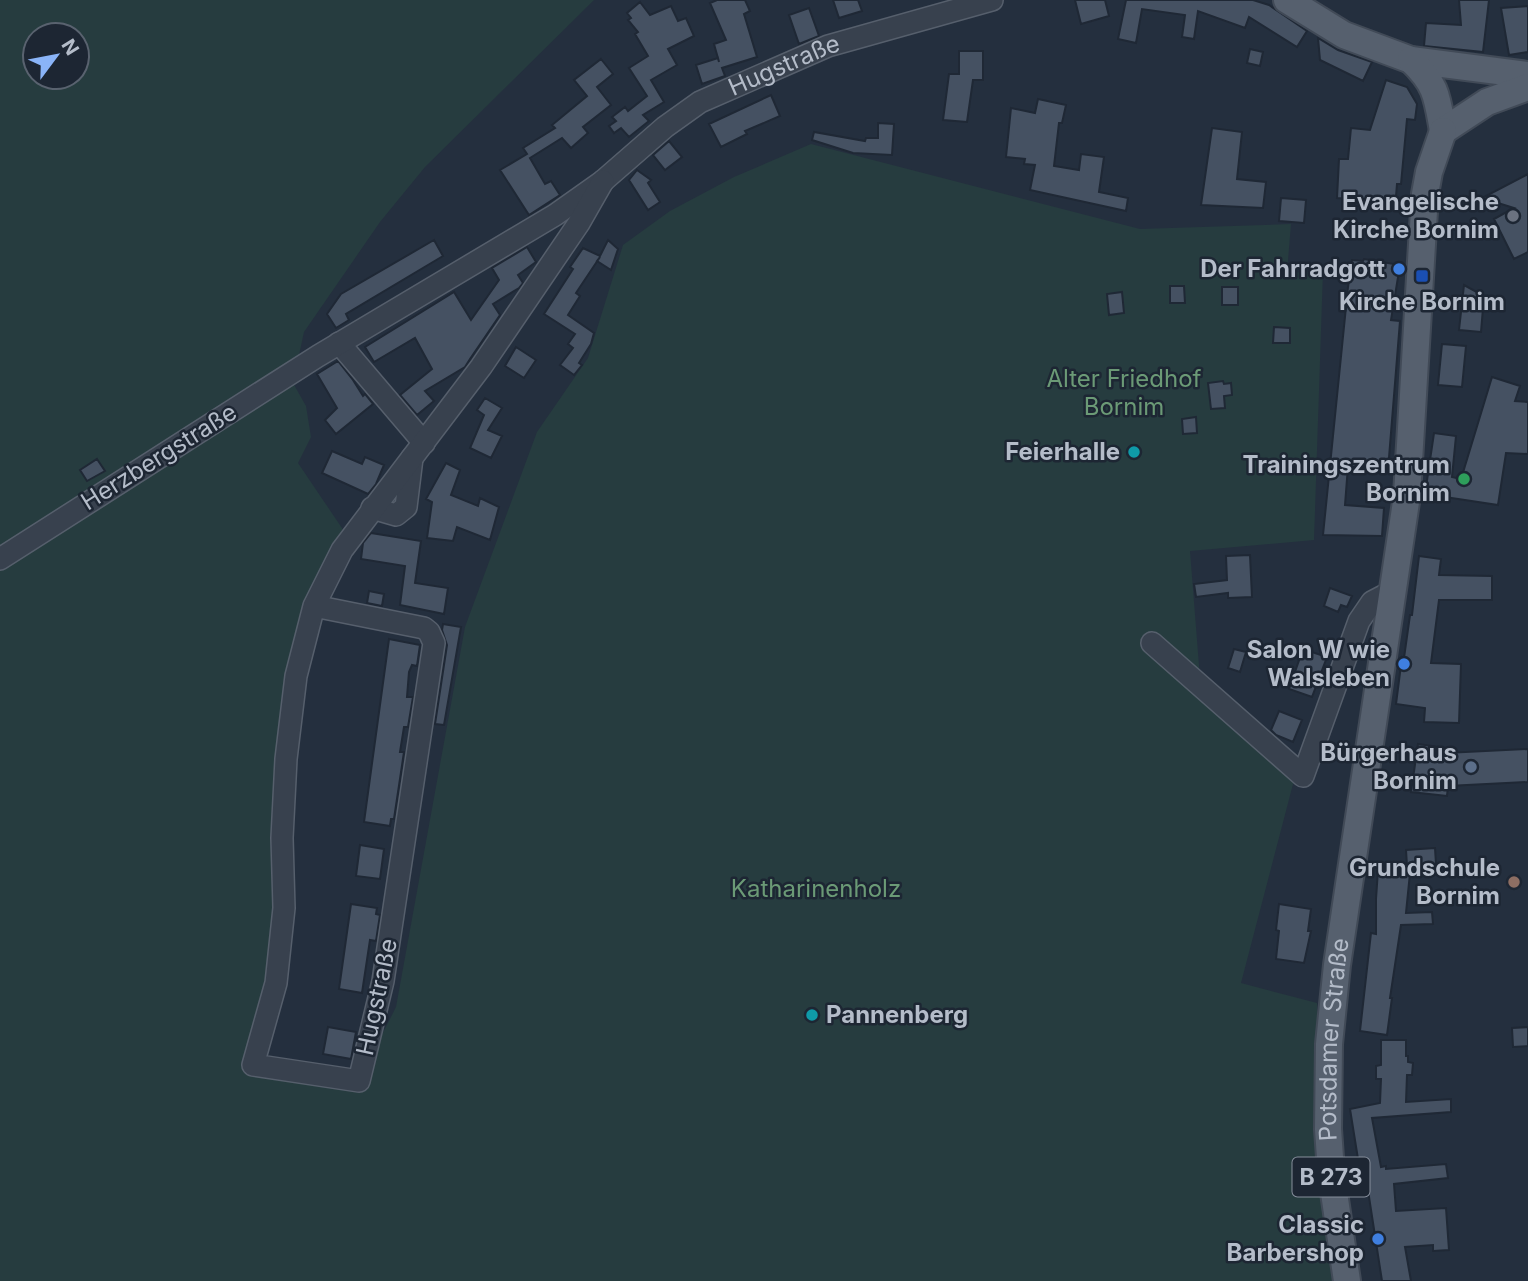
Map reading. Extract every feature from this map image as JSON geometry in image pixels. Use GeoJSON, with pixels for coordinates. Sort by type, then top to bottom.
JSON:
{"type":"FeatureCollection","features":[{"type":"Feature","properties":{"kind":"main road"},"geometry":{"type":"LineString","coordinates":[[1287,0],[1344,35],[1411,60],[1528,75]]}},
{"type":"Feature","properties":{"kind":"main road"},"geometry":{"type":"LineString","coordinates":[[1411,60],[1434,87],[1443,131],[1487,102],[1528,87]]}},
{"type":"Feature","properties":{"kind":"main road","name":"Potsdamer Straße"},"geometry":{"type":"LineString","coordinates":[[1347,1281],[1331,1172],[1328,1129],[1329,1044],[1337,965],[1406,495],[1425,194],[1443,131]]}},
{"type":"Feature","properties":{"kind":"street","name":"Hugstraße"},"geometry":{"type":"LineString","coordinates":[[318,356],[568,207],[603,181],[665,127],[700,102],[828,46],[992,0]]}},
{"type":"Feature","properties":{"kind":"street","name":"Hugstraße"},"geometry":{"type":"LineString","coordinates":[[314,606],[424,628],[434,643],[383,981],[359,1080],[253,1065],[276,983],[284,908],[282,838],[286,759],[296,676],[314,606],[342,550],[372,508],[396,515],[406,507],[418,450],[518,314],[579,223],[603,181]]}},
{"type":"Feature","properties":{"kind":"street"},"geometry":{"type":"LineString","coordinates":[[340,343],[418,450]]}},
{"type":"Feature","properties":{"kind":"street","name":"Herzbergstraße"},"geometry":{"type":"LineString","coordinates":[[0,559],[318,356]]}},
{"type":"Feature","properties":{"kind":"street"},"geometry":{"type":"LineString","coordinates":[[1152,643],[1303,776],[1359,621],[1372,602],[1393,591]]}},
{"type":"Feature","properties":{"kind":"green space","name":"Katharinenholz"},"geometry":{"type":"Polygon","coordinates":[[[0,0],[594,0],[425,167],[380,222],[304,332],[293,383],[306,406],[311,437],[298,463],[346,534],[296,676],[284,909],[253,1064],[359,1080],[396,1007],[465,627],[537,432],[588,358],[623,245],[670,211],[734,177],[811,144],[1140,229],[1291,224],[1287,273],[1323,271],[1314,540],[1190,551],[1200,678],[1298,765],[1241,983],[1317,1003],[1320,1174],[1338,1281],[0,1281],[0,0]]]}},
{"type":"Feature","properties":{"kind":"building"},"geometry":{"type":"Polygon","coordinates":[[[717,0],[745,0],[750,11],[744,14],[757,57],[722,68],[725,76],[702,84],[696,65],[718,58],[714,44],[726,40],[710,3],[717,0]]]}},
{"type":"Feature","properties":{"kind":"building"},"geometry":{"type":"Polygon","coordinates":[[[833,0],[858,0],[862,11],[839,18],[833,0]]]}},
{"type":"Feature","properties":{"kind":"building"},"geometry":{"type":"Polygon","coordinates":[[[1075,0],[1105,0],[1109,16],[1081,24],[1075,0]]]}},
{"type":"Feature","properties":{"kind":"building"},"geometry":{"type":"Polygon","coordinates":[[[1126,0],[1253,0],[1269,5],[1307,31],[1297,47],[1249,17],[1245,28],[1198,11],[1194,39],[1182,37],[1185,15],[1142,9],[1136,43],[1118,39],[1126,0]]]}},
{"type":"Feature","properties":{"kind":"building"},"geometry":{"type":"Polygon","coordinates":[[[1459,0],[1489,0],[1483,52],[1424,46],[1426,23],[1461,25],[1459,0]]]}},
{"type":"Feature","properties":{"kind":"building"},"geometry":{"type":"Polygon","coordinates":[[[640,2],[650,15],[671,6],[678,21],[686,18],[694,36],[668,49],[677,65],[651,80],[664,102],[643,115],[649,121],[629,137],[621,128],[614,133],[609,126],[616,121],[612,117],[625,107],[628,111],[647,96],[629,68],[648,56],[635,34],[638,32],[628,20],[631,18],[627,13],[640,2]]]}},
{"type":"Feature","properties":{"kind":"building"},"geometry":{"type":"Polygon","coordinates":[[[1528,6],[1528,52],[1509,55],[1501,8],[1528,6]]]}},
{"type":"Feature","properties":{"kind":"building"},"geometry":{"type":"Polygon","coordinates":[[[809,8],[819,36],[799,44],[789,15],[809,8]]]}},
{"type":"Feature","properties":{"kind":"building"},"geometry":{"type":"Polygon","coordinates":[[[1318,38],[1338,50],[1372,62],[1363,81],[1320,60],[1318,38]]]}},
{"type":"Feature","properties":{"kind":"building"},"geometry":{"type":"Polygon","coordinates":[[[1250,49],[1263,52],[1260,66],[1247,63],[1250,49]]]}},
{"type":"Feature","properties":{"kind":"building"},"geometry":{"type":"Polygon","coordinates":[[[959,51],[983,51],[983,80],[973,80],[967,122],[943,120],[949,74],[959,74],[959,51]]]}},
{"type":"Feature","properties":{"kind":"building"},"geometry":{"type":"Polygon","coordinates":[[[601,59],[613,74],[597,87],[611,105],[583,127],[588,133],[571,148],[562,138],[530,158],[545,184],[551,181],[560,195],[529,215],[500,170],[527,154],[523,148],[555,128],[552,125],[587,96],[574,80],[601,59]]]}},
{"type":"Feature","properties":{"kind":"building"},"geometry":{"type":"Polygon","coordinates":[[[1386,80],[1407,87],[1417,104],[1415,120],[1407,119],[1401,184],[1397,184],[1395,209],[1371,207],[1372,200],[1337,198],[1339,159],[1348,159],[1351,128],[1370,130],[1386,80]]]}},
{"type":"Feature","properties":{"kind":"building"},"geometry":{"type":"Polygon","coordinates":[[[771,95],[780,116],[745,131],[747,134],[721,147],[709,124],[771,95]]]}},
{"type":"Feature","properties":{"kind":"building"},"geometry":{"type":"Polygon","coordinates":[[[1038,99],[1066,105],[1062,123],[1059,123],[1054,166],[1079,170],[1081,154],[1104,157],[1099,192],[1128,198],[1126,211],[1030,190],[1035,165],[1024,164],[1025,159],[1006,157],[1011,108],[1035,113],[1038,99]]]}},
{"type":"Feature","properties":{"kind":"building"},"geometry":{"type":"Polygon","coordinates":[[[878,123],[894,124],[892,155],[853,153],[812,140],[814,132],[865,141],[866,138],[878,138],[878,123]]]}},
{"type":"Feature","properties":{"kind":"building"},"geometry":{"type":"Polygon","coordinates":[[[1212,128],[1242,132],[1237,179],[1266,182],[1263,208],[1201,205],[1212,128]]]}},
{"type":"Feature","properties":{"kind":"building"},"geometry":{"type":"Polygon","coordinates":[[[669,141],[682,157],[665,170],[653,155],[669,141]]]}},
{"type":"Feature","properties":{"kind":"building"},"geometry":{"type":"Polygon","coordinates":[[[637,170],[651,180],[648,183],[660,202],[648,210],[629,180],[637,170]]]}},
{"type":"Feature","properties":{"kind":"building","name":"Evangelische Kirche Bornim"},"geometry":{"type":"Polygon","coordinates":[[[1528,174],[1528,252],[1514,259],[1494,219],[1514,208],[1482,198],[1528,174]]]}},
{"type":"Feature","properties":{"kind":"building"},"geometry":{"type":"Polygon","coordinates":[[[1281,198],[1306,200],[1304,223],[1279,221],[1281,198]]]}},
{"type":"Feature","properties":{"kind":"building"},"geometry":{"type":"Polygon","coordinates":[[[434,240],[443,256],[346,314],[349,320],[336,328],[327,314],[341,294],[434,240]]]}},
{"type":"Feature","properties":{"kind":"building"},"geometry":{"type":"Polygon","coordinates":[[[608,240],[618,249],[611,270],[597,261],[576,293],[580,296],[568,315],[594,333],[591,344],[579,363],[582,365],[574,375],[560,365],[573,348],[568,344],[575,334],[544,314],[583,248],[600,256],[608,240]]]}},
{"type":"Feature","properties":{"kind":"building"},"geometry":{"type":"Polygon","coordinates":[[[527,247],[536,262],[518,275],[523,283],[493,304],[500,315],[465,367],[425,391],[434,401],[417,415],[400,395],[432,369],[415,338],[374,362],[365,347],[454,292],[471,320],[499,280],[492,268],[527,247]]]}},
{"type":"Feature","properties":{"kind":"building"},"geometry":{"type":"Polygon","coordinates":[[[1364,259],[1400,265],[1391,320],[1400,321],[1388,470],[1348,466],[1345,505],[1384,508],[1382,536],[1323,535],[1352,260],[1364,259]]]}},
{"type":"Feature","properties":{"kind":"building"},"geometry":{"type":"Polygon","coordinates":[[[1464,285],[1484,296],[1481,332],[1459,330],[1464,285]]]}},
{"type":"Feature","properties":{"kind":"building"},"geometry":{"type":"Polygon","coordinates":[[[1170,286],[1184,286],[1185,303],[1170,303],[1170,286]]]}},
{"type":"Feature","properties":{"kind":"building"},"geometry":{"type":"Polygon","coordinates":[[[1222,287],[1238,287],[1238,305],[1222,305],[1222,287]]]}},
{"type":"Feature","properties":{"kind":"building"},"geometry":{"type":"Polygon","coordinates":[[[1122,292],[1124,313],[1109,315],[1107,294],[1122,292]]]}},
{"type":"Feature","properties":{"kind":"building"},"geometry":{"type":"Polygon","coordinates":[[[1274,327],[1290,328],[1290,343],[1273,343],[1274,327]]]}},
{"type":"Feature","properties":{"kind":"building"},"geometry":{"type":"Polygon","coordinates":[[[1442,344],[1466,346],[1462,387],[1438,385],[1442,344]]]}},
{"type":"Feature","properties":{"kind":"building"},"geometry":{"type":"Polygon","coordinates":[[[516,347],[536,360],[524,378],[505,366],[516,347]]]}},
{"type":"Feature","properties":{"kind":"building"},"geometry":{"type":"Polygon","coordinates":[[[338,361],[363,396],[365,394],[373,404],[336,434],[325,420],[337,408],[317,374],[338,361]]]}},
{"type":"Feature","properties":{"kind":"building"},"geometry":{"type":"Polygon","coordinates":[[[1492,377],[1520,386],[1515,401],[1528,402],[1528,454],[1506,453],[1498,505],[1425,494],[1434,433],[1456,436],[1452,477],[1461,479],[1492,377]]]}},
{"type":"Feature","properties":{"kind":"building"},"geometry":{"type":"Polygon","coordinates":[[[1223,381],[1224,384],[1231,383],[1232,395],[1224,396],[1225,408],[1211,409],[1208,383],[1223,381]]]}},
{"type":"Feature","properties":{"kind":"building"},"geometry":{"type":"Polygon","coordinates":[[[485,398],[502,408],[488,430],[502,436],[491,458],[470,448],[484,415],[477,410],[485,398]]]}},
{"type":"Feature","properties":{"kind":"building"},"geometry":{"type":"Polygon","coordinates":[[[1196,417],[1197,433],[1183,434],[1182,419],[1196,417]]]}},
{"type":"Feature","properties":{"kind":"building"},"geometry":{"type":"Polygon","coordinates":[[[332,451],[362,464],[365,457],[384,465],[376,484],[368,494],[322,473],[332,451]]]}},
{"type":"Feature","properties":{"kind":"building"},"geometry":{"type":"Polygon","coordinates":[[[97,459],[105,471],[87,481],[80,470],[97,459]]]}},
{"type":"Feature","properties":{"kind":"building"},"geometry":{"type":"Polygon","coordinates":[[[446,463],[460,470],[451,495],[478,506],[480,498],[499,507],[490,540],[457,527],[453,541],[427,538],[432,502],[426,499],[446,463]]]}},
{"type":"Feature","properties":{"kind":"building"},"geometry":{"type":"Polygon","coordinates":[[[371,533],[421,541],[415,583],[448,588],[444,614],[400,605],[405,566],[361,559],[363,543],[371,533]]]}},
{"type":"Feature","properties":{"kind":"building"},"geometry":{"type":"Polygon","coordinates":[[[1250,555],[1252,597],[1228,598],[1228,593],[1196,597],[1194,584],[1227,580],[1226,556],[1250,555]]]}},
{"type":"Feature","properties":{"kind":"building"},"geometry":{"type":"Polygon","coordinates":[[[1419,556],[1441,559],[1439,575],[1492,576],[1492,600],[1439,600],[1431,663],[1461,664],[1459,723],[1424,722],[1425,708],[1396,704],[1402,657],[1404,658],[1412,615],[1419,556]]]}},
{"type":"Feature","properties":{"kind":"building"},"geometry":{"type":"Polygon","coordinates":[[[1330,588],[1352,596],[1347,607],[1341,605],[1338,612],[1324,606],[1330,588]]]}},
{"type":"Feature","properties":{"kind":"building"},"geometry":{"type":"Polygon","coordinates":[[[369,591],[384,594],[382,606],[367,603],[369,591]]]}},
{"type":"Feature","properties":{"kind":"building"},"geometry":{"type":"Polygon","coordinates":[[[443,624],[461,627],[444,725],[435,724],[447,645],[442,630],[443,624]]]}},
{"type":"Feature","properties":{"kind":"building"},"geometry":{"type":"Polygon","coordinates":[[[389,639],[420,645],[417,666],[412,665],[409,672],[407,697],[413,697],[408,727],[404,727],[400,752],[404,752],[394,819],[391,819],[390,826],[364,822],[389,639]]]}},
{"type":"Feature","properties":{"kind":"building"},"geometry":{"type":"Polygon","coordinates":[[[1234,649],[1246,652],[1240,672],[1228,668],[1234,649]]]}},
{"type":"Feature","properties":{"kind":"building"},"geometry":{"type":"Polygon","coordinates":[[[1303,649],[1327,657],[1312,697],[1289,689],[1303,649]]]}},
{"type":"Feature","properties":{"kind":"building"},"geometry":{"type":"Polygon","coordinates":[[[1279,711],[1302,720],[1293,742],[1271,730],[1279,711]]]}},
{"type":"Feature","properties":{"kind":"building"},"geometry":{"type":"Polygon","coordinates":[[[1418,744],[1447,748],[1446,753],[1528,749],[1528,782],[1448,786],[1447,796],[1411,792],[1418,744]]]}},
{"type":"Feature","properties":{"kind":"building"},"geometry":{"type":"Polygon","coordinates":[[[360,845],[384,849],[380,879],[356,876],[360,845]]]}},
{"type":"Feature","properties":{"kind":"building"},"geometry":{"type":"Polygon","coordinates":[[[1435,848],[1436,864],[1407,866],[1406,850],[1435,848]]]}},
{"type":"Feature","properties":{"kind":"building"},"geometry":{"type":"Polygon","coordinates":[[[1378,870],[1410,873],[1406,913],[1432,912],[1433,924],[1401,925],[1387,1035],[1360,1031],[1371,933],[1376,934],[1378,870]]]}},
{"type":"Feature","properties":{"kind":"building"},"geometry":{"type":"Polygon","coordinates":[[[351,904],[377,908],[376,914],[380,915],[376,941],[370,940],[362,993],[339,989],[351,904]]]}},
{"type":"Feature","properties":{"kind":"building"},"geometry":{"type":"Polygon","coordinates":[[[1279,904],[1311,909],[1308,931],[1311,931],[1304,963],[1276,959],[1279,904]]]}},
{"type":"Feature","properties":{"kind":"building"},"geometry":{"type":"Polygon","coordinates":[[[328,1027],[356,1032],[351,1059],[323,1054],[328,1027]]]}},
{"type":"Feature","properties":{"kind":"building"},"geometry":{"type":"Polygon","coordinates":[[[1528,1027],[1528,1046],[1513,1047],[1512,1028],[1528,1027]]]}},
{"type":"Feature","properties":{"kind":"building"},"geometry":{"type":"Polygon","coordinates":[[[1381,1040],[1406,1040],[1406,1056],[1408,1062],[1413,1063],[1412,1075],[1407,1075],[1406,1102],[1451,1099],[1451,1112],[1372,1118],[1381,1167],[1386,1166],[1386,1169],[1446,1164],[1448,1178],[1394,1184],[1396,1211],[1446,1208],[1449,1250],[1433,1251],[1433,1245],[1405,1247],[1411,1281],[1382,1281],[1363,1158],[1358,1159],[1350,1109],[1380,1103],[1381,1079],[1376,1079],[1376,1066],[1381,1065],[1381,1040]]]}},
{"type":"Feature","properties":{"kind":"place","name":"Evangelische Kirche Bornim"},"geometry":{"type":"Point","coordinates":[1513,216]}},
{"type":"Feature","properties":{"kind":"place","name":"Der Fahrradgott"},"geometry":{"type":"Point","coordinates":[1399,269]}},
{"type":"Feature","properties":{"kind":"place","name":"Kirche Bornim"},"geometry":{"type":"Point","coordinates":[1422,276]}},
{"type":"Feature","properties":{"kind":"place","name":"Feierhalle"},"geometry":{"type":"Point","coordinates":[1134,452]}},
{"type":"Feature","properties":{"kind":"place","name":"Trainingszentrum Bornim"},"geometry":{"type":"Point","coordinates":[1464,479]}},
{"type":"Feature","properties":{"kind":"place","name":"Salon W wie Walsleben"},"geometry":{"type":"Point","coordinates":[1404,664]}},
{"type":"Feature","properties":{"kind":"place","name":"Bürgerhaus Bornim"},"geometry":{"type":"Point","coordinates":[1471,767]}},
{"type":"Feature","properties":{"kind":"place","name":"Grundschule Bornim"},"geometry":{"type":"Point","coordinates":[1514,882]}},
{"type":"Feature","properties":{"kind":"place","name":"Pannenberg"},"geometry":{"type":"Point","coordinates":[812,1015]}},
{"type":"Feature","properties":{"kind":"place","name":"Classic Barbershop"},"geometry":{"type":"Point","coordinates":[1378,1239]}},
{"type":"Feature","properties":{"kind":"park label","name":"Alter Friedhof Bornim"},"geometry":{"type":"Point","coordinates":[1124,393]}}]}
